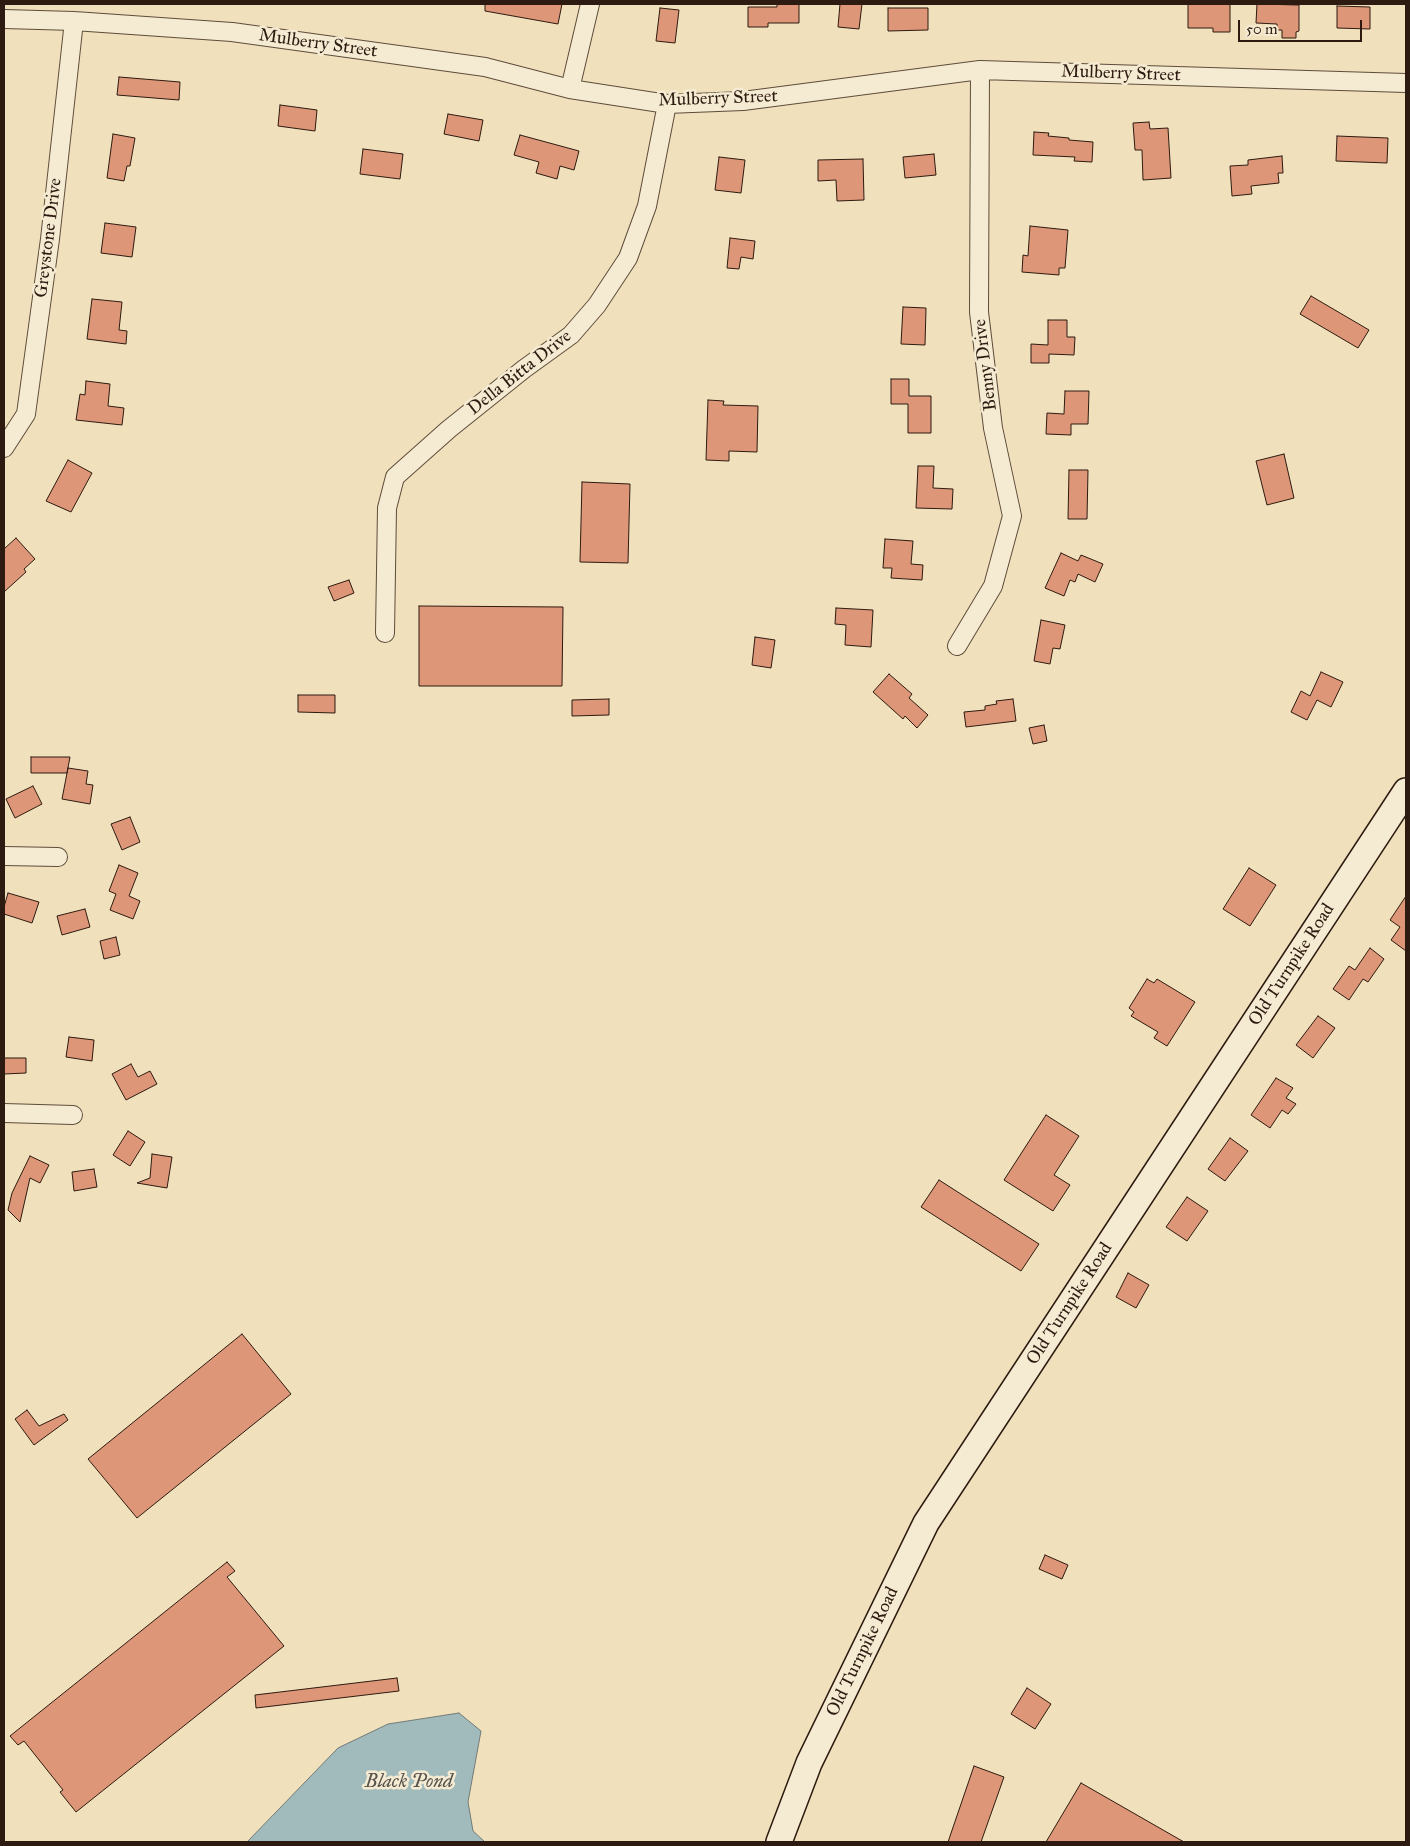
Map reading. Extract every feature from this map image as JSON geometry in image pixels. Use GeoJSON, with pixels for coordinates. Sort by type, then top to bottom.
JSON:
{"type":"FeatureCollection","features":[{"type":"Feature","properties":{"kind":"main road","name":"Old Turnpike Road"},"geometry":{"type":"LineString","coordinates":[[779,1842],[809,1763],[926,1523],[1406,791]]}},
{"type":"Feature","properties":{"kind":"street"},"geometry":{"type":"LineString","coordinates":[[570,89],[590,4]]}},
{"type":"Feature","properties":{"kind":"street","name":"Mulberry Street"},"geometry":{"type":"LineString","coordinates":[[4,19],[74,21],[251,35],[484,67],[570,89],[667,104],[743,101],[980,70],[1406,84]]}},
{"type":"Feature","properties":{"kind":"street","name":"Greystone Drive"},"geometry":{"type":"LineString","coordinates":[[4,448],[26,414],[50,239],[74,21]]}},
{"type":"Feature","properties":{"kind":"street","name":"Benny Drive"},"geometry":{"type":"LineString","coordinates":[[957,646],[993,586],[1012,516],[993,428],[979,312],[980,70]]}},
{"type":"Feature","properties":{"kind":"street","name":"Della Bitta Drive"},"geometry":{"type":"LineString","coordinates":[[385,633],[387,508],[395,477],[449,429],[571,335],[597,305],[628,258],[648,206],[667,104]]}},
{"type":"Feature","properties":{"kind":"street"},"geometry":{"type":"LineString","coordinates":[[4,856],[58,857]]}},
{"type":"Feature","properties":{"kind":"street"},"geometry":{"type":"LineString","coordinates":[[4,1113],[73,1115]]}},
{"type":"Feature","properties":{"kind":"water","name":"Black Pond"},"geometry":{"type":"Polygon","coordinates":[[[459,1713],[481,1731],[468,1802],[473,1831],[485,1842],[247,1842],[338,1748],[388,1724],[459,1713]]]}},
{"type":"Feature","properties":{"kind":"building"},"geometry":{"type":"Polygon","coordinates":[[[485,4],[562,4],[558,24],[485,11],[485,4]]]}},
{"type":"Feature","properties":{"kind":"building"},"geometry":{"type":"Polygon","coordinates":[[[777,4],[799,4],[799,23],[768,23],[768,27],[748,27],[748,7],[777,7],[777,4]]]}},
{"type":"Feature","properties":{"kind":"building"},"geometry":{"type":"Polygon","coordinates":[[[840,4],[862,4],[859,29],[838,27],[840,4]]]}},
{"type":"Feature","properties":{"kind":"building"},"geometry":{"type":"Polygon","coordinates":[[[1188,4],[1230,4],[1230,32],[1213,32],[1213,28],[1188,28],[1188,4]]]}},
{"type":"Feature","properties":{"kind":"building"},"geometry":{"type":"Polygon","coordinates":[[[1257,4],[1299,5],[1299,31],[1296,32],[1296,38],[1282,38],[1282,30],[1277,30],[1277,24],[1256,23],[1257,4]]]}},
{"type":"Feature","properties":{"kind":"building"},"geometry":{"type":"Polygon","coordinates":[[[1337,6],[1370,7],[1370,29],[1337,28],[1337,6]]]}},
{"type":"Feature","properties":{"kind":"building"},"geometry":{"type":"Polygon","coordinates":[[[660,8],[679,10],[675,43],[656,41],[660,8]]]}},
{"type":"Feature","properties":{"kind":"building"},"geometry":{"type":"Polygon","coordinates":[[[888,8],[928,8],[928,30],[888,31],[888,8]]]}},
{"type":"Feature","properties":{"kind":"building"},"geometry":{"type":"Polygon","coordinates":[[[119,77],[180,82],[179,100],[117,95],[119,77]]]}},
{"type":"Feature","properties":{"kind":"building"},"geometry":{"type":"Polygon","coordinates":[[[280,105],[317,110],[315,131],[278,126],[280,105]]]}},
{"type":"Feature","properties":{"kind":"building"},"geometry":{"type":"Polygon","coordinates":[[[448,114],[483,120],[479,141],[444,134],[448,114]]]}},
{"type":"Feature","properties":{"kind":"building"},"geometry":{"type":"Polygon","coordinates":[[[1149,122],[1150,129],[1168,128],[1171,178],[1143,180],[1142,150],[1135,150],[1133,123],[1149,122]]]}},
{"type":"Feature","properties":{"kind":"building"},"geometry":{"type":"Polygon","coordinates":[[[1034,132],[1049,133],[1048,136],[1069,138],[1069,140],[1093,142],[1092,162],[1074,161],[1075,157],[1033,155],[1034,132]]]}},
{"type":"Feature","properties":{"kind":"building"},"geometry":{"type":"Polygon","coordinates":[[[113,134],[135,138],[130,166],[127,166],[124,181],[107,178],[113,134]]]}},
{"type":"Feature","properties":{"kind":"building"},"geometry":{"type":"Polygon","coordinates":[[[520,135],[579,151],[574,170],[560,166],[557,179],[536,173],[539,162],[514,155],[520,135]]]}},
{"type":"Feature","properties":{"kind":"building"},"geometry":{"type":"Polygon","coordinates":[[[1337,136],[1388,138],[1387,163],[1336,161],[1337,136]]]}},
{"type":"Feature","properties":{"kind":"building"},"geometry":{"type":"Polygon","coordinates":[[[363,149],[403,154],[400,179],[360,174],[363,149]]]}},
{"type":"Feature","properties":{"kind":"building"},"geometry":{"type":"Polygon","coordinates":[[[934,154],[936,175],[905,178],[903,157],[934,154]]]}},
{"type":"Feature","properties":{"kind":"building"},"geometry":{"type":"Polygon","coordinates":[[[1282,156],[1283,173],[1278,173],[1279,183],[1251,186],[1252,194],[1232,196],[1230,166],[1248,165],[1248,160],[1282,156]]]}},
{"type":"Feature","properties":{"kind":"building"},"geometry":{"type":"Polygon","coordinates":[[[719,157],[745,160],[741,193],[715,190],[719,157]]]}},
{"type":"Feature","properties":{"kind":"building"},"geometry":{"type":"Polygon","coordinates":[[[863,159],[864,200],[837,201],[836,180],[818,181],[818,160],[863,159]]]}},
{"type":"Feature","properties":{"kind":"building"},"geometry":{"type":"Polygon","coordinates":[[[105,223],[136,227],[132,257],[101,253],[105,223]]]}},
{"type":"Feature","properties":{"kind":"building"},"geometry":{"type":"Polygon","coordinates":[[[1030,226],[1068,230],[1065,268],[1059,268],[1059,275],[1022,272],[1023,255],[1028,256],[1030,226]]]}},
{"type":"Feature","properties":{"kind":"building"},"geometry":{"type":"Polygon","coordinates":[[[730,238],[755,241],[753,259],[741,257],[739,269],[727,268],[730,238]]]}},
{"type":"Feature","properties":{"kind":"building"},"geometry":{"type":"Polygon","coordinates":[[[1311,296],[1369,330],[1358,348],[1300,314],[1311,296]]]}},
{"type":"Feature","properties":{"kind":"building"},"geometry":{"type":"Polygon","coordinates":[[[92,299],[122,302],[119,330],[127,331],[126,344],[87,339],[92,299]]]}},
{"type":"Feature","properties":{"kind":"building"},"geometry":{"type":"Polygon","coordinates":[[[903,307],[926,308],[925,345],[901,344],[903,307]]]}},
{"type":"Feature","properties":{"kind":"building"},"geometry":{"type":"Polygon","coordinates":[[[1048,320],[1067,320],[1067,337],[1075,337],[1074,355],[1049,354],[1049,363],[1031,363],[1031,344],[1048,345],[1048,320]]]}},
{"type":"Feature","properties":{"kind":"building"},"geometry":{"type":"Polygon","coordinates":[[[891,379],[909,379],[909,396],[931,396],[931,433],[908,433],[908,404],[891,404],[891,379]]]}},
{"type":"Feature","properties":{"kind":"building"},"geometry":{"type":"Polygon","coordinates":[[[86,381],[110,384],[108,406],[124,408],[122,425],[76,420],[80,394],[85,395],[86,381]]]}},
{"type":"Feature","properties":{"kind":"building"},"geometry":{"type":"Polygon","coordinates":[[[1065,391],[1089,391],[1088,424],[1071,424],[1071,435],[1046,434],[1047,413],[1064,414],[1065,391]]]}},
{"type":"Feature","properties":{"kind":"building"},"geometry":{"type":"Polygon","coordinates":[[[708,400],[724,401],[723,405],[758,406],[757,452],[729,451],[729,461],[706,460],[708,400]]]}},
{"type":"Feature","properties":{"kind":"building"},"geometry":{"type":"Polygon","coordinates":[[[1284,454],[1294,498],[1267,505],[1256,461],[1284,454]]]}},
{"type":"Feature","properties":{"kind":"building"},"geometry":{"type":"Polygon","coordinates":[[[68,460],[92,473],[71,512],[46,501],[68,460]]]}},
{"type":"Feature","properties":{"kind":"building"},"geometry":{"type":"Polygon","coordinates":[[[918,466],[934,466],[933,488],[953,489],[952,509],[916,508],[918,466]]]}},
{"type":"Feature","properties":{"kind":"building"},"geometry":{"type":"Polygon","coordinates":[[[1069,470],[1088,470],[1087,519],[1068,519],[1069,470]]]}},
{"type":"Feature","properties":{"kind":"building"},"geometry":{"type":"Polygon","coordinates":[[[582,482],[630,484],[628,563],[580,562],[582,482]]]}},
{"type":"Feature","properties":{"kind":"building"},"geometry":{"type":"Polygon","coordinates":[[[16,538],[35,559],[24,569],[26,572],[4,592],[4,549],[16,538]]]}},
{"type":"Feature","properties":{"kind":"building"},"geometry":{"type":"Polygon","coordinates":[[[885,539],[913,541],[911,564],[923,565],[922,580],[891,578],[892,568],[883,568],[885,539]]]}},
{"type":"Feature","properties":{"kind":"building"},"geometry":{"type":"Polygon","coordinates":[[[1061,553],[1078,561],[1081,555],[1103,564],[1095,582],[1078,574],[1075,582],[1070,580],[1064,596],[1045,588],[1061,553]]]}},
{"type":"Feature","properties":{"kind":"building"},"geometry":{"type":"Polygon","coordinates":[[[349,580],[354,593],[334,601],[328,587],[349,580]]]}},
{"type":"Feature","properties":{"kind":"building"},"geometry":{"type":"Polygon","coordinates":[[[419,606],[563,607],[562,686],[419,686],[419,606]]]}},
{"type":"Feature","properties":{"kind":"building"},"geometry":{"type":"Polygon","coordinates":[[[836,608],[873,610],[871,647],[845,645],[846,625],[835,624],[836,608]]]}},
{"type":"Feature","properties":{"kind":"building"},"geometry":{"type":"Polygon","coordinates":[[[1041,620],[1065,625],[1060,649],[1053,648],[1050,664],[1034,661],[1041,620]]]}},
{"type":"Feature","properties":{"kind":"building"},"geometry":{"type":"Polygon","coordinates":[[[755,637],[775,640],[771,668],[752,665],[755,637]]]}},
{"type":"Feature","properties":{"kind":"building"},"geometry":{"type":"Polygon","coordinates":[[[1321,672],[1343,682],[1331,707],[1317,700],[1307,720],[1291,712],[1301,691],[1310,696],[1321,672]]]}},
{"type":"Feature","properties":{"kind":"building"},"geometry":{"type":"Polygon","coordinates":[[[889,674],[912,694],[909,698],[928,715],[917,728],[905,716],[903,719],[873,692],[889,674]]]}},
{"type":"Feature","properties":{"kind":"building"},"geometry":{"type":"Polygon","coordinates":[[[298,695],[335,695],[335,713],[298,712],[298,695]]]}},
{"type":"Feature","properties":{"kind":"building"},"geometry":{"type":"Polygon","coordinates":[[[609,699],[609,715],[572,716],[572,700],[609,699]]]}},
{"type":"Feature","properties":{"kind":"building"},"geometry":{"type":"Polygon","coordinates":[[[1013,699],[1016,721],[966,727],[964,712],[985,710],[985,706],[997,704],[996,701],[1013,699]]]}},
{"type":"Feature","properties":{"kind":"building"},"geometry":{"type":"Polygon","coordinates":[[[1044,725],[1047,741],[1033,744],[1029,728],[1044,725]]]}},
{"type":"Feature","properties":{"kind":"building"},"geometry":{"type":"Polygon","coordinates":[[[31,757],[70,757],[67,773],[31,773],[31,757]]]}},
{"type":"Feature","properties":{"kind":"building"},"geometry":{"type":"Polygon","coordinates":[[[68,768],[88,771],[86,784],[93,785],[90,804],[62,799],[68,768]]]}},
{"type":"Feature","properties":{"kind":"building"},"geometry":{"type":"Polygon","coordinates":[[[33,786],[42,804],[15,818],[6,799],[33,786]]]}},
{"type":"Feature","properties":{"kind":"building"},"geometry":{"type":"Polygon","coordinates":[[[130,817],[140,842],[122,850],[111,824],[130,817]]]}},
{"type":"Feature","properties":{"kind":"building"},"geometry":{"type":"Polygon","coordinates":[[[119,865],[138,873],[129,896],[140,901],[133,919],[110,910],[116,894],[109,891],[119,865]]]}},
{"type":"Feature","properties":{"kind":"building"},"geometry":{"type":"Polygon","coordinates":[[[1249,868],[1276,885],[1250,926],[1223,909],[1249,868]]]}},
{"type":"Feature","properties":{"kind":"building"},"geometry":{"type":"Polygon","coordinates":[[[8,893],[39,902],[32,923],[4,914],[8,893]]]}},
{"type":"Feature","properties":{"kind":"building"},"geometry":{"type":"Polygon","coordinates":[[[1406,896],[1406,951],[1391,940],[1400,927],[1390,920],[1406,896]]]}},
{"type":"Feature","properties":{"kind":"building"},"geometry":{"type":"Polygon","coordinates":[[[85,909],[90,927],[62,935],[57,916],[85,909]]]}},
{"type":"Feature","properties":{"kind":"building"},"geometry":{"type":"Polygon","coordinates":[[[116,937],[120,955],[104,959],[100,941],[116,937]]]}},
{"type":"Feature","properties":{"kind":"building"},"geometry":{"type":"Polygon","coordinates":[[[1370,948],[1384,959],[1368,982],[1363,979],[1349,1000],[1333,989],[1349,966],[1355,970],[1370,948]]]}},
{"type":"Feature","properties":{"kind":"building"},"geometry":{"type":"Polygon","coordinates":[[[1147,979],[1154,983],[1157,979],[1195,1002],[1167,1046],[1154,1038],[1158,1032],[1131,1016],[1134,1012],[1129,1008],[1147,979]]]}},
{"type":"Feature","properties":{"kind":"building"},"geometry":{"type":"Polygon","coordinates":[[[1318,1016],[1335,1028],[1313,1058],[1296,1045],[1318,1016]]]}},
{"type":"Feature","properties":{"kind":"building"},"geometry":{"type":"Polygon","coordinates":[[[69,1037],[94,1040],[92,1061],[66,1057],[69,1037]]]}},
{"type":"Feature","properties":{"kind":"building"},"geometry":{"type":"Polygon","coordinates":[[[4,1058],[26,1058],[26,1073],[4,1074],[4,1058]]]}},
{"type":"Feature","properties":{"kind":"building"},"geometry":{"type":"Polygon","coordinates":[[[131,1064],[138,1077],[150,1071],[157,1084],[126,1100],[112,1074],[131,1064]]]}},
{"type":"Feature","properties":{"kind":"building"},"geometry":{"type":"Polygon","coordinates":[[[1276,1078],[1293,1088],[1286,1098],[1296,1104],[1288,1114],[1282,1110],[1270,1128],[1251,1115],[1276,1078]]]}},
{"type":"Feature","properties":{"kind":"building"},"geometry":{"type":"Polygon","coordinates":[[[1046,1115],[1079,1136],[1054,1175],[1070,1185],[1053,1211],[1004,1180],[1046,1115]]]}},
{"type":"Feature","properties":{"kind":"building"},"geometry":{"type":"Polygon","coordinates":[[[128,1131],[145,1142],[130,1166],[113,1155],[128,1131]]]}},
{"type":"Feature","properties":{"kind":"building"},"geometry":{"type":"Polygon","coordinates":[[[1230,1138],[1248,1151],[1225,1181],[1208,1169],[1230,1138]]]}},
{"type":"Feature","properties":{"kind":"building"},"geometry":{"type":"Polygon","coordinates":[[[152,1154],[172,1157],[167,1188],[137,1183],[150,1178],[152,1154]]]}},
{"type":"Feature","properties":{"kind":"building"},"geometry":{"type":"Polygon","coordinates":[[[30,1156],[49,1165],[40,1183],[30,1178],[20,1222],[8,1210],[12,1193],[30,1156]]]}},
{"type":"Feature","properties":{"kind":"building"},"geometry":{"type":"Polygon","coordinates":[[[94,1169],[97,1187],[74,1191],[72,1172],[94,1169]]]}},
{"type":"Feature","properties":{"kind":"building"},"geometry":{"type":"Polygon","coordinates":[[[939,1180],[1039,1244],[1021,1271],[921,1207],[939,1180]]]}},
{"type":"Feature","properties":{"kind":"building"},"geometry":{"type":"Polygon","coordinates":[[[1187,1197],[1208,1211],[1187,1241],[1166,1227],[1187,1197]]]}},
{"type":"Feature","properties":{"kind":"building"},"geometry":{"type":"Polygon","coordinates":[[[1128,1273],[1149,1285],[1136,1308],[1116,1297],[1128,1273]]]}},
{"type":"Feature","properties":{"kind":"building"},"geometry":{"type":"Polygon","coordinates":[[[242,1334],[291,1394],[137,1518],[88,1459],[242,1334]]]}},
{"type":"Feature","properties":{"kind":"building"},"geometry":{"type":"Polygon","coordinates":[[[27,1410],[39,1426],[64,1414],[68,1420],[34,1445],[15,1419],[27,1410]]]}},
{"type":"Feature","properties":{"kind":"building"},"geometry":{"type":"Polygon","coordinates":[[[1045,1555],[1068,1565],[1062,1579],[1039,1569],[1045,1555]]]}},
{"type":"Feature","properties":{"kind":"building"},"geometry":{"type":"Polygon","coordinates":[[[227,1562],[235,1571],[227,1577],[284,1646],[76,1812],[60,1792],[63,1790],[24,1741],[18,1745],[10,1736],[227,1562]]]}},
{"type":"Feature","properties":{"kind":"building"},"geometry":{"type":"Polygon","coordinates":[[[397,1678],[399,1691],[256,1708],[255,1695],[397,1678]]]}},
{"type":"Feature","properties":{"kind":"building"},"geometry":{"type":"Polygon","coordinates":[[[1027,1688],[1051,1704],[1035,1729],[1011,1714],[1027,1688]]]}},
{"type":"Feature","properties":{"kind":"building"},"geometry":{"type":"Polygon","coordinates":[[[974,1766],[1004,1777],[981,1842],[948,1842],[974,1766]]]}},
{"type":"Feature","properties":{"kind":"building"},"geometry":{"type":"Polygon","coordinates":[[[1081,1783],[1184,1842],[1046,1842],[1081,1783]]]}}]}
